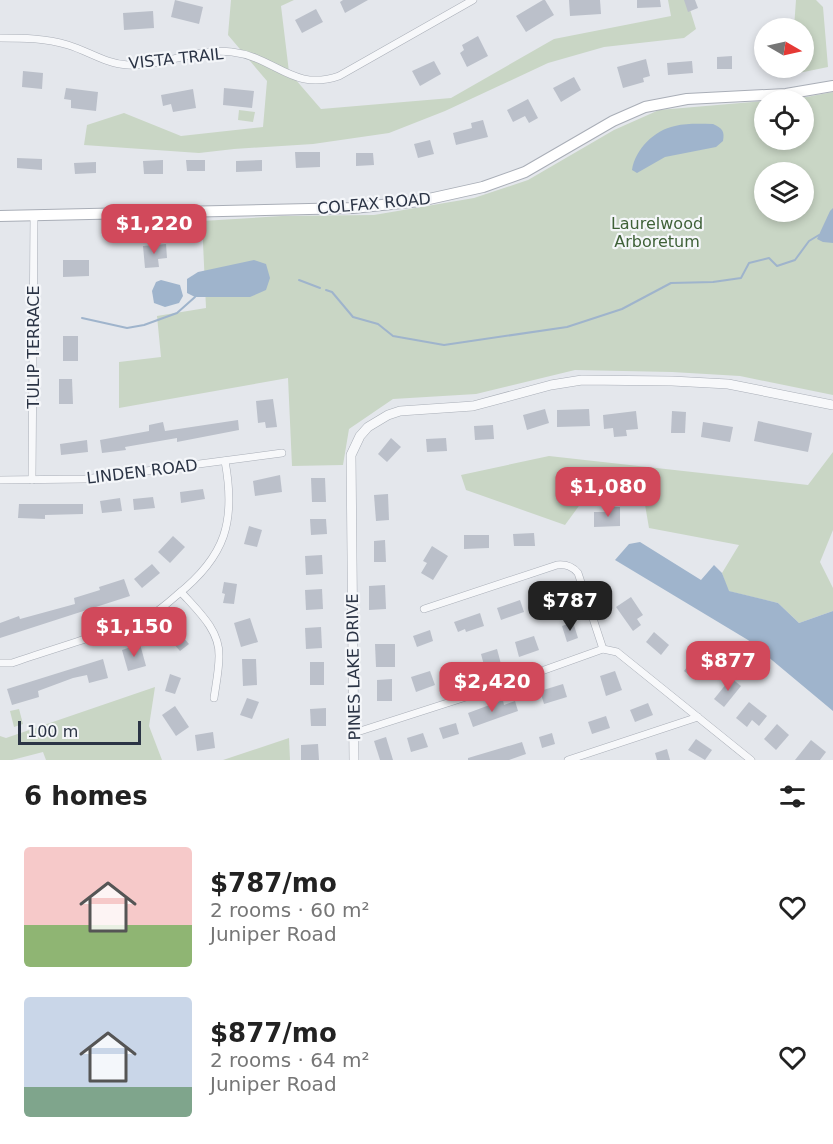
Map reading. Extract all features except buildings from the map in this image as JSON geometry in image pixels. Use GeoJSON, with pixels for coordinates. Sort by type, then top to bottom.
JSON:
{"type":"FeatureCollection","features":[{"type":"Feature","properties":{"kind":"main road","name":"COLFAX ROAD"},"geometry":{"type":"LineString","coordinates":[[0,216],[353,208],[420,201],[483,187],[525,172],[613,121],[645,107],[687,99],[786,94],[833,86]]}},
{"type":"Feature","properties":{"kind":"street","name":"VISTA TRAIL"},"geometry":{"type":"LineString","coordinates":[[0,38],[50,40],[83,50],[103,60],[128,65],[216,51],[230,51],[257,57],[288,75],[319,81],[339,76],[474,0]]}},
{"type":"Feature","properties":{"kind":"street","name":"TULIP TERRACE"},"geometry":{"type":"LineString","coordinates":[[32,480],[34,215]]}},
{"type":"Feature","properties":{"kind":"street","name":"PINES LAKE DRIVE"},"geometry":{"type":"LineString","coordinates":[[354,760],[351,455],[360,436],[377,420],[413,408],[458,407],[488,403],[552,385],[582,380],[728,384],[833,405]]}},
{"type":"Feature","properties":{"kind":"street","name":"LINDEN ROAD"},"geometry":{"type":"LineString","coordinates":[[0,480],[75,480],[119,476],[282,453]]}},
{"type":"Feature","properties":{"kind":"street"},"geometry":{"type":"LineString","coordinates":[[0,663],[12,663],[137,622],[159,610],[181,592],[213,558],[226,530],[230,505],[225,461]]}},
{"type":"Feature","properties":{"kind":"street"},"geometry":{"type":"LineString","coordinates":[[424,609],[563,564],[578,573],[603,649]]}},
{"type":"Feature","properties":{"kind":"street"},"geometry":{"type":"LineString","coordinates":[[181,592],[209,624],[218,645],[220,655],[214,698]]}},
{"type":"Feature","properties":{"kind":"street"},"geometry":{"type":"LineString","coordinates":[[354,733],[494,688],[603,649],[617,652],[751,760]]}},
{"type":"Feature","properties":{"kind":"street"},"geometry":{"type":"LineString","coordinates":[[568,760],[698,717]]}},
{"type":"Feature","properties":{"kind":"green space"},"geometry":{"type":"Polygon","coordinates":[[[231,0],[294,0],[281,6],[289,72],[321,109],[451,98],[554,39],[671,16],[668,0],[687,0],[696,29],[684,38],[604,47],[548,63],[445,111],[389,133],[313,144],[199,153],[84,145],[87,125],[124,113],[181,136],[263,127],[267,81],[228,35],[231,0]]]}},
{"type":"Feature","properties":{"kind":"green space"},"geometry":{"type":"Polygon","coordinates":[[[796,0],[816,0],[823,7],[828,67],[814,70],[814,18],[795,18],[796,0]]]}},
{"type":"Feature","properties":{"kind":"green space","name":"Laurelwood Arboretum"},"geometry":{"type":"Polygon","coordinates":[[[833,92],[833,395],[740,376],[575,370],[476,394],[393,399],[349,429],[343,465],[292,466],[288,378],[119,408],[119,362],[161,357],[157,316],[206,308],[202,221],[282,216],[374,215],[474,198],[528,180],[614,130],[659,110],[754,102],[754,150],[814,150],[814,96],[833,92]]]}},
{"type":"Feature","properties":{"kind":"green space"},"geometry":{"type":"Polygon","coordinates":[[[239,110],[255,112],[253,122],[238,120],[239,110]]]}},
{"type":"Feature","properties":{"kind":"green space"},"geometry":{"type":"Polygon","coordinates":[[[833,452],[833,530],[820,562],[833,588],[833,611],[799,623],[778,603],[728,591],[722,573],[739,545],[649,528],[643,493],[584,499],[565,525],[466,490],[461,475],[549,456],[808,485],[833,452]]]}},
{"type":"Feature","properties":{"kind":"green space"},"geometry":{"type":"Polygon","coordinates":[[[155,687],[149,726],[162,760],[46,760],[43,752],[12,760],[0,760],[0,736],[6,738],[155,687]]]}},
{"type":"Feature","properties":{"kind":"green space"},"geometry":{"type":"Polygon","coordinates":[[[19,709],[23,724],[14,727],[10,711],[19,709]]]}},
{"type":"Feature","properties":{"kind":"green space"},"geometry":{"type":"Polygon","coordinates":[[[289,738],[290,760],[223,760],[289,738]]]}},
{"type":"Feature","properties":{"kind":"water"},"geometry":{"type":"Polygon","coordinates":[[[713,124],[721,128],[724,135],[723,141],[716,147],[665,157],[637,173],[632,170],[641,148],[653,136],[667,128],[680,125],[713,124]]]}},
{"type":"Feature","properties":{"kind":"water"},"geometry":{"type":"Polygon","coordinates":[[[833,208],[833,243],[823,242],[817,239],[833,208]]]}},
{"type":"Feature","properties":{"kind":"water"},"geometry":{"type":"Polygon","coordinates":[[[254,260],[266,264],[270,278],[266,290],[250,297],[195,297],[187,293],[187,279],[198,272],[254,260]]]}},
{"type":"Feature","properties":{"kind":"water"},"geometry":{"type":"Polygon","coordinates":[[[161,280],[180,285],[183,296],[179,303],[165,307],[154,303],[152,291],[156,282],[161,280]]]}},
{"type":"Feature","properties":{"kind":"water"},"geometry":{"type":"Polygon","coordinates":[[[640,542],[701,580],[714,565],[722,573],[729,591],[778,603],[799,623],[833,611],[833,711],[748,640],[615,560],[629,544],[640,542]]]}},
{"type":"Feature","properties":{"kind":"waterway"},"geometry":{"type":"LineString","coordinates":[[326,290],[332,292],[353,317],[378,324],[393,336],[444,345],[567,327],[622,309],[671,283],[713,282],[741,278],[749,263],[769,258],[777,266],[795,260],[809,241],[819,235]]}},
{"type":"Feature","properties":{"kind":"waterway"},"geometry":{"type":"LineString","coordinates":[[299,280],[320,288]]}},
{"type":"Feature","properties":{"kind":"waterway"},"geometry":{"type":"LineString","coordinates":[[82,318],[127,328],[144,325],[177,313],[195,297]]}}]}
